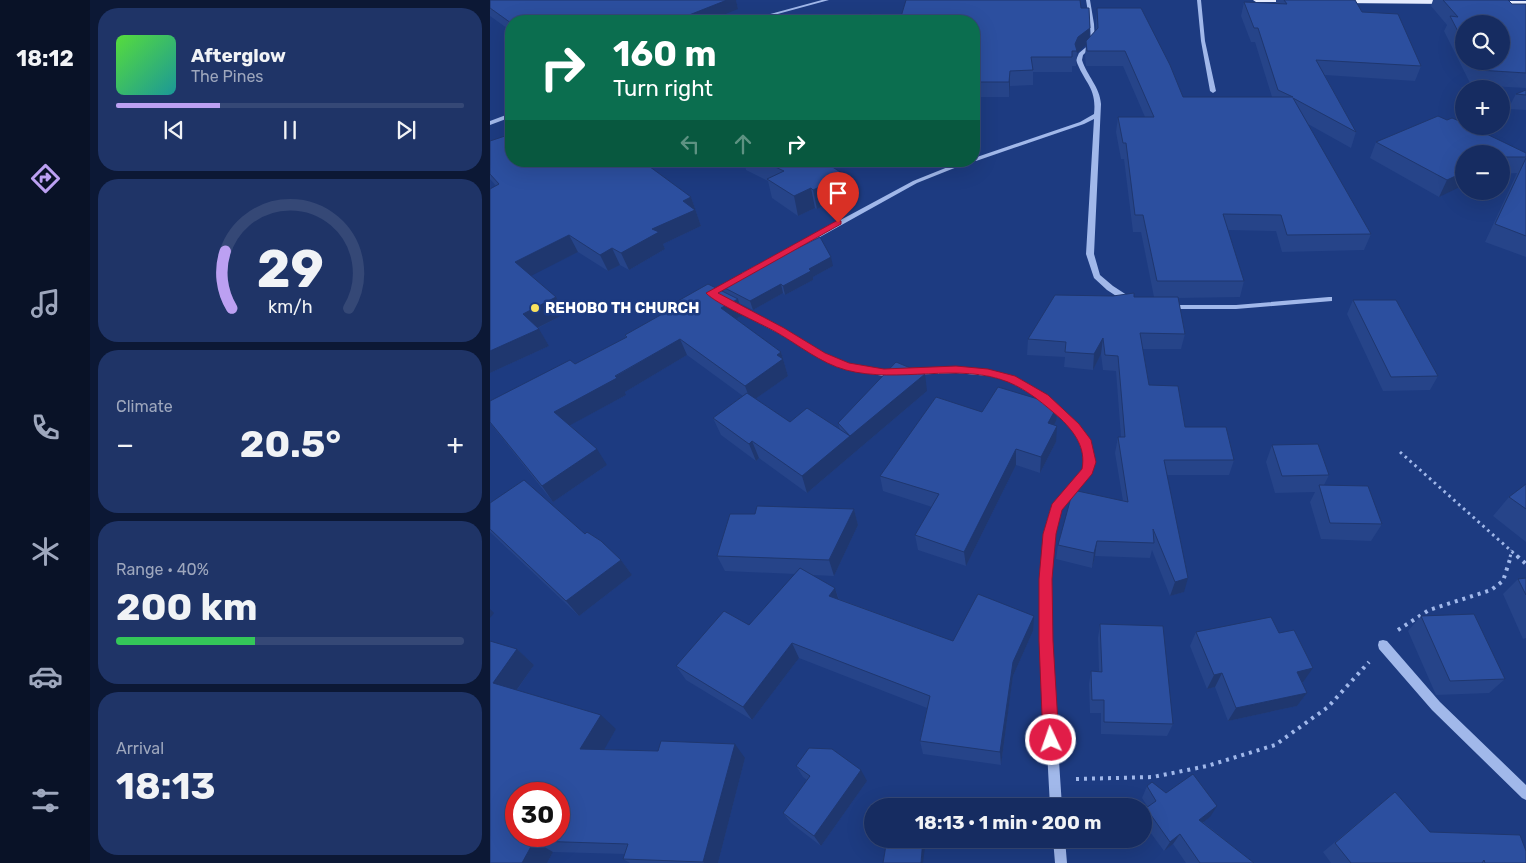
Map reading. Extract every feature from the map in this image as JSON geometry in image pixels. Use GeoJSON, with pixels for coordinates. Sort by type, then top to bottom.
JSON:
{"type":"FeatureCollection","features":[{"type":"Feature","properties":{"kind":"main road"},"geometry":{"type":"LineString","coordinates":[[1256,0],[1304,0]]}},
{"type":"Feature","properties":{"kind":"main road"},"geometry":{"type":"LineString","coordinates":[[1332,1],[1458,2]]}},
{"type":"Feature","properties":{"kind":"main road"},"geometry":{"type":"LineString","coordinates":[[1488,2],[1526,3]]}},
{"type":"Feature","properties":{"kind":"street"},"geometry":{"type":"LineString","coordinates":[[770,15],[828,0]]}},
{"type":"Feature","properties":{"kind":"street"},"geometry":{"type":"LineString","coordinates":[[1088,0],[1093,43],[1081,54],[1079,60],[1097,90],[1100,101],[1097,115],[1090,254],[1097,276],[1127,300],[1141,304]]}},
{"type":"Feature","properties":{"kind":"street"},"geometry":{"type":"LineString","coordinates":[[1199,0],[1203,41],[1213,91]]}},
{"type":"Feature","properties":{"kind":"street"},"geometry":{"type":"LineString","coordinates":[[980,158],[1082,123],[1097,115]]}},
{"type":"Feature","properties":{"kind":"street"},"geometry":{"type":"LineString","coordinates":[[490,123],[505,117]]}},
{"type":"Feature","properties":{"kind":"street"},"geometry":{"type":"LineString","coordinates":[[735,280],[881,198],[954,167]]}},
{"type":"Feature","properties":{"kind":"street"},"geometry":{"type":"LineString","coordinates":[[1157,306],[1236,307],[1329,300]]}},
{"type":"Feature","properties":{"kind":"street"},"geometry":{"type":"LineString","coordinates":[[726,302],[781,330],[821,355],[847,367],[884,372],[956,370],[988,373],[1011,379],[1044,398],[1076,427],[1088,449],[1090,462],[1088,470],[1056,508],[1052,521],[1046,579],[1046,641],[1055,798]]}},
{"type":"Feature","properties":{"kind":"street"},"geometry":{"type":"LineString","coordinates":[[1383,644],[1436,706],[1526,794]]}},
{"type":"Feature","properties":{"kind":"street"},"geometry":{"type":"LineString","coordinates":[[1060,848],[1062,863]]}},
{"type":"Feature","properties":{"kind":"path"},"geometry":{"type":"LineString","coordinates":[[1400,452],[1526,564]]}},
{"type":"Feature","properties":{"kind":"path"},"geometry":{"type":"LineString","coordinates":[[1053,780],[1154,777],[1207,766],[1275,745],[1328,707],[1383,644],[1400,628],[1429,610],[1492,590],[1503,580],[1508,572],[1512,550]]}},
{"type":"Feature","properties":{"kind":"building"},"geometry":{"type":"Polygon","coordinates":[[[490,0],[727,0],[689,15],[505,15],[505,19],[490,8],[490,0]]]}},
{"type":"Feature","properties":{"kind":"building"},"geometry":{"type":"Polygon","coordinates":[[[906,0],[1080,0],[1081,8],[1089,8],[1090,28],[1078,37],[1075,44],[1077,51],[1072,51],[1072,57],[1031,57],[1033,70],[1010,71],[1009,82],[980,82],[980,15],[902,15],[906,0]]]}},
{"type":"Feature","properties":{"kind":"building"},"geometry":{"type":"Polygon","coordinates":[[[1284,0],[1355,0],[1362,12],[1398,14],[1421,66],[1316,60],[1356,132],[1293,98],[1371,234],[1287,235],[1281,215],[1223,214],[1244,281],[1157,281],[1143,215],[1135,215],[1126,143],[1123,143],[1118,117],[1154,117],[1125,51],[1087,51],[1086,41],[1098,28],[1097,8],[1141,8],[1170,65],[1183,97],[1293,97],[1278,90],[1258,28],[1254,28],[1244,2],[1287,4],[1284,0]]]}},
{"type":"Feature","properties":{"kind":"building"},"geometry":{"type":"Polygon","coordinates":[[[1443,0],[1508,0],[1512,4],[1526,4],[1526,73],[1478,70],[1510,70],[1510,15],[1456,15],[1443,0]]]}},
{"type":"Feature","properties":{"kind":"building"},"geometry":{"type":"Polygon","coordinates":[[[1450,16],[1455,17],[1455,26],[1450,16]]]}},
{"type":"Feature","properties":{"kind":"building"},"geometry":{"type":"Polygon","coordinates":[[[1526,90],[1526,95],[1516,94],[1526,90]]]}},
{"type":"Feature","properties":{"kind":"building"},"geometry":{"type":"Polygon","coordinates":[[[1438,116],[1447,120],[1452,118],[1455,119],[1455,135],[1489,135],[1509,145],[1455,145],[1455,176],[1447,180],[1376,142],[1438,116]]]}},
{"type":"Feature","properties":{"kind":"building"},"geometry":{"type":"Polygon","coordinates":[[[505,136],[505,167],[650,167],[691,197],[683,201],[695,210],[652,229],[659,232],[621,253],[612,248],[600,255],[569,235],[515,262],[556,297],[523,314],[539,329],[490,351],[490,189],[499,184],[490,174],[490,141],[505,136]]]}},
{"type":"Feature","properties":{"kind":"building"},"geometry":{"type":"Polygon","coordinates":[[[1510,145],[1526,153],[1526,157],[1510,157],[1510,145]]]}},
{"type":"Feature","properties":{"kind":"building"},"geometry":{"type":"Polygon","coordinates":[[[1526,158],[1526,236],[1495,224],[1506,200],[1510,200],[1510,192],[1526,158]]]}},
{"type":"Feature","properties":{"kind":"building"},"geometry":{"type":"Polygon","coordinates":[[[775,167],[832,167],[845,175],[813,190],[811,188],[794,196],[767,179],[784,171],[775,167]]]}},
{"type":"Feature","properties":{"kind":"building"},"geometry":{"type":"Polygon","coordinates":[[[820,237],[831,257],[809,269],[811,271],[783,286],[781,284],[750,301],[721,286],[820,237]]]}},
{"type":"Feature","properties":{"kind":"building"},"geometry":{"type":"Polygon","coordinates":[[[708,284],[738,299],[721,308],[781,352],[777,355],[783,359],[745,386],[680,339],[615,376],[617,378],[554,412],[597,449],[542,486],[490,422],[490,401],[570,360],[575,364],[627,337],[625,335],[673,308],[669,306],[708,284]]]}},
{"type":"Feature","properties":{"kind":"building"},"geometry":{"type":"Polygon","coordinates":[[[1134,293],[1134,297],[1178,297],[1185,334],[1140,333],[1149,385],[1178,386],[1185,427],[1226,427],[1234,460],[1164,460],[1188,578],[1175,582],[1153,529],[1154,543],[1097,541],[1094,553],[1058,545],[1073,490],[1128,502],[1118,437],[1125,437],[1118,356],[1105,355],[1103,338],[1094,354],[1065,352],[1066,342],[1028,339],[1055,295],[1113,296],[1134,293]]]}},
{"type":"Feature","properties":{"kind":"building"},"geometry":{"type":"Polygon","coordinates":[[[1353,300],[1396,300],[1438,376],[1391,377],[1353,300]]]}},
{"type":"Feature","properties":{"kind":"building"},"geometry":{"type":"Polygon","coordinates":[[[896,362],[925,374],[850,436],[838,423],[896,362]]]}},
{"type":"Feature","properties":{"kind":"building"},"geometry":{"type":"Polygon","coordinates":[[[998,387],[1058,405],[1048,423],[1057,426],[1041,457],[1016,449],[964,552],[915,535],[939,494],[880,476],[936,397],[982,412],[998,387]]]}},
{"type":"Feature","properties":{"kind":"building"},"geometry":{"type":"Polygon","coordinates":[[[747,393],[790,422],[807,408],[850,436],[802,476],[752,441],[749,444],[713,418],[747,393]]]}},
{"type":"Feature","properties":{"kind":"building"},"geometry":{"type":"Polygon","coordinates":[[[1318,444],[1329,475],[1282,476],[1272,445],[1318,444]]]}},
{"type":"Feature","properties":{"kind":"building"},"geometry":{"type":"Polygon","coordinates":[[[524,480],[585,534],[587,532],[601,541],[621,560],[566,601],[490,529],[490,503],[524,480]]]}},
{"type":"Feature","properties":{"kind":"building"},"geometry":{"type":"Polygon","coordinates":[[[1526,484],[1526,509],[1509,497],[1526,484]]]}},
{"type":"Feature","properties":{"kind":"building"},"geometry":{"type":"Polygon","coordinates":[[[1319,485],[1368,486],[1382,524],[1330,523],[1319,485]]]}},
{"type":"Feature","properties":{"kind":"building"},"geometry":{"type":"Polygon","coordinates":[[[757,506],[854,509],[829,560],[717,556],[730,514],[755,514],[757,506]]]}},
{"type":"Feature","properties":{"kind":"building"},"geometry":{"type":"Polygon","coordinates":[[[800,568],[835,588],[829,596],[953,641],[978,594],[1034,616],[1013,662],[1000,752],[920,741],[930,696],[792,643],[743,707],[676,666],[724,611],[749,625],[800,568]]]}},
{"type":"Feature","properties":{"kind":"building"},"geometry":{"type":"Polygon","coordinates":[[[1526,578],[1526,595],[1518,579],[1526,578]]]}},
{"type":"Feature","properties":{"kind":"building"},"geometry":{"type":"Polygon","coordinates":[[[1474,614],[1505,679],[1450,681],[1421,616],[1474,614]]]}},
{"type":"Feature","properties":{"kind":"building"},"geometry":{"type":"Polygon","coordinates":[[[1271,617],[1279,633],[1294,630],[1313,668],[1297,672],[1307,693],[1236,708],[1222,673],[1214,675],[1196,632],[1271,617]]]}},
{"type":"Feature","properties":{"kind":"building"},"geometry":{"type":"Polygon","coordinates":[[[1100,624],[1163,626],[1173,724],[1104,722],[1104,700],[1092,700],[1091,671],[1102,672],[1100,624]]]}},
{"type":"Feature","properties":{"kind":"building"},"geometry":{"type":"Polygon","coordinates":[[[490,641],[517,649],[493,683],[601,715],[580,749],[658,751],[661,741],[735,744],[703,862],[623,859],[628,844],[570,842],[570,782],[505,782],[505,847],[531,847],[522,863],[490,863],[490,641]]]}},
{"type":"Feature","properties":{"kind":"building"},"geometry":{"type":"Polygon","coordinates":[[[809,748],[832,749],[861,770],[814,836],[783,813],[810,776],[796,766],[809,748]]]}},
{"type":"Feature","properties":{"kind":"building"},"geometry":{"type":"Polygon","coordinates":[[[1193,774],[1217,806],[1199,820],[1254,863],[1200,863],[1180,834],[1170,842],[1152,816],[1152,804],[1156,801],[1147,786],[1152,782],[1166,793],[1193,774]]]}},
{"type":"Feature","properties":{"kind":"building"},"geometry":{"type":"Polygon","coordinates":[[[1395,792],[1430,832],[1520,835],[1526,851],[1526,863],[1485,863],[1484,860],[1482,863],[1351,863],[1335,843],[1395,792]]]}},
{"type":"Feature","properties":{"kind":"building"},"geometry":{"type":"Polygon","coordinates":[[[886,848],[922,848],[921,863],[883,863],[886,848]]]}},
{"type":"Feature","properties":{"kind":"place","name":"REHOBO TH CHURCH"},"geometry":{"type":"Point","coordinates":[535,308]}},
{"type":"Feature","properties":{"kind":"route"},"geometry":{"type":"LineString","coordinates":[[838,223],[711,293],[781,330],[802,345],[847,367],[864,371],[884,372],[956,370],[988,373],[1011,379],[1044,398],[1076,427],[1085,440],[1090,462],[1088,470],[1056,508],[1050,534],[1046,579],[1046,641],[1051,740]]}}]}
